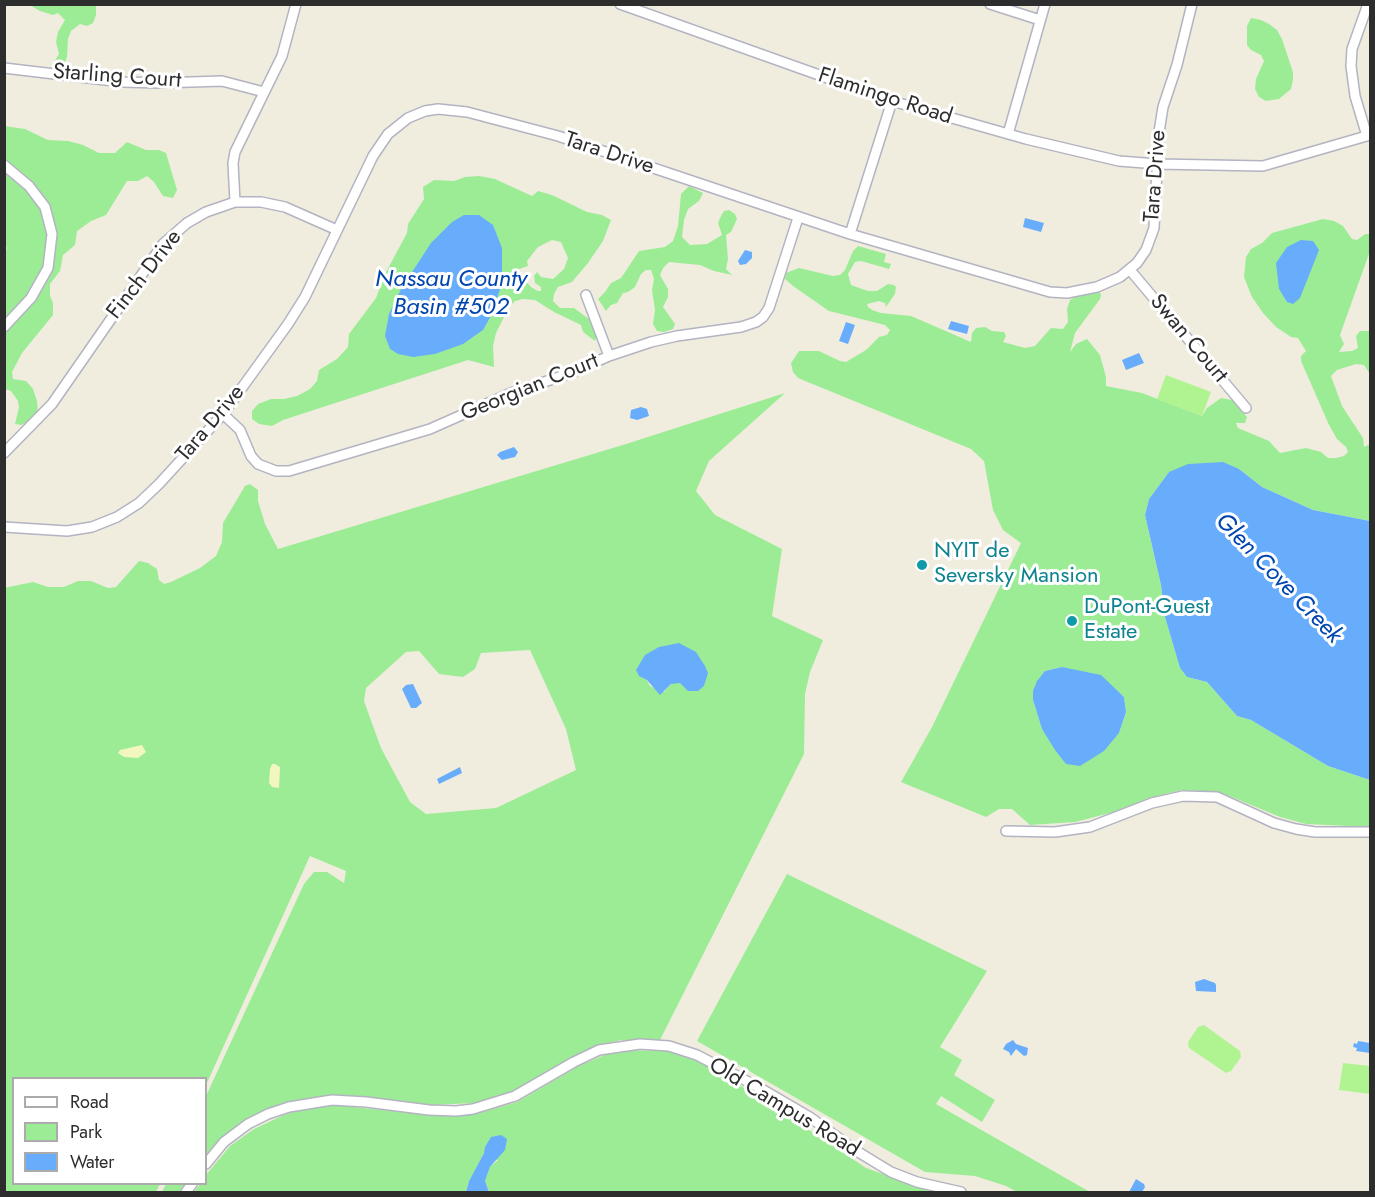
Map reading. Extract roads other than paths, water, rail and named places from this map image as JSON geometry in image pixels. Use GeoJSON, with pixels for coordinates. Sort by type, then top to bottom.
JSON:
{"type":"FeatureCollection","features":[{"type":"Feature","properties":{"kind":"street"},"geometry":{"type":"LineString","coordinates":[[235,202],[233,163],[235,152],[282,56],[296,4]]}},
{"type":"Feature","properties":{"kind":"street","name":"Flamingo Road"},"geometry":{"type":"LineString","coordinates":[[620,4],[892,101],[1008,134],[1119,161],[1263,166],[1369,136]]}},
{"type":"Feature","properties":{"kind":"street"},"geometry":{"type":"LineString","coordinates":[[990,4],[1041,20]]}},
{"type":"Feature","properties":{"kind":"street"},"geometry":{"type":"LineString","coordinates":[[1008,134],[1045,4]]}},
{"type":"Feature","properties":{"kind":"street","name":"Tara Drive"},"geometry":{"type":"LineString","coordinates":[[4,526],[67,531],[92,527],[117,518],[139,503],[159,484],[223,414],[305,297],[373,156],[388,134],[408,118],[425,111],[438,109],[467,112],[558,136],[798,218],[1050,291],[1067,293],[1097,287],[1120,277],[1130,270],[1146,250],[1154,228],[1156,164],[1162,107],[1177,65],[1192,4]]}},
{"type":"Feature","properties":{"kind":"street"},"geometry":{"type":"LineString","coordinates":[[1367,5],[1352,50],[1351,66],[1354,96],[1369,136]]}},
{"type":"Feature","properties":{"kind":"street","name":"Starling Court"},"geometry":{"type":"LineString","coordinates":[[4,68],[122,82],[222,81],[264,92]]}},
{"type":"Feature","properties":{"kind":"street"},"geometry":{"type":"LineString","coordinates":[[850,234],[892,101]]}},
{"type":"Feature","properties":{"kind":"street"},"geometry":{"type":"LineString","coordinates":[[4,165],[29,186],[45,207],[52,234],[48,268],[31,298],[4,327]]}},
{"type":"Feature","properties":{"kind":"street","name":"Finch Drive"},"geometry":{"type":"LineString","coordinates":[[4,453],[52,404],[163,244],[187,223],[206,212],[235,202],[261,202],[285,207],[338,230]]}},
{"type":"Feature","properties":{"kind":"street","name":"Georgian Court"},"geometry":{"type":"LineString","coordinates":[[223,414],[240,430],[251,456],[258,464],[276,471],[289,471],[430,429],[511,393],[571,374],[609,356],[677,336],[741,327],[756,322],[769,308],[798,218]]}},
{"type":"Feature","properties":{"kind":"street","name":"Swan Court"},"geometry":{"type":"LineString","coordinates":[[1130,270],[1246,408]]}},
{"type":"Feature","properties":{"kind":"street"},"geometry":{"type":"LineString","coordinates":[[586,295],[609,356]]}},
{"type":"Feature","properties":{"kind":"street"},"geometry":{"type":"LineString","coordinates":[[1006,831],[1055,832],[1090,827],[1152,803],[1183,796],[1217,797],[1274,823],[1296,830],[1371,832]]}},
{"type":"Feature","properties":{"kind":"street","name":"Old Campus Road"},"geometry":{"type":"LineString","coordinates":[[207,1163],[224,1142],[248,1124],[268,1113],[289,1107],[332,1100],[429,1110],[473,1108],[515,1096],[599,1050],[640,1044],[669,1046],[697,1055],[811,1118],[855,1150],[891,1172],[917,1182],[961,1192]]}},
{"type":"Feature","properties":{"kind":"water","name":"Nassau County Basin #502"},"geometry":{"type":"Polygon","coordinates":[[[464,215],[479,215],[493,225],[502,248],[502,283],[492,314],[483,330],[463,344],[435,354],[413,357],[398,354],[390,349],[385,336],[389,314],[401,289],[431,243],[452,222],[464,215]]]}},
{"type":"Feature","properties":{"kind":"water"},"geometry":{"type":"Polygon","coordinates":[[[1025,218],[1044,223],[1041,232],[1023,227],[1025,218]]]}},
{"type":"Feature","properties":{"kind":"water"},"geometry":{"type":"Polygon","coordinates":[[[1301,240],[1313,241],[1319,250],[1300,298],[1293,304],[1287,302],[1279,289],[1276,263],[1287,247],[1301,240]]]}},
{"type":"Feature","properties":{"kind":"water"},"geometry":{"type":"Polygon","coordinates":[[[745,250],[752,252],[752,258],[746,264],[740,265],[738,261],[745,250]]]}},
{"type":"Feature","properties":{"kind":"water"},"geometry":{"type":"Polygon","coordinates":[[[951,321],[969,326],[967,334],[948,329],[951,321]]]}},
{"type":"Feature","properties":{"kind":"water"},"geometry":{"type":"Polygon","coordinates":[[[846,322],[855,325],[848,344],[839,341],[846,322]]]}},
{"type":"Feature","properties":{"kind":"water"},"geometry":{"type":"Polygon","coordinates":[[[1139,353],[1144,363],[1126,370],[1122,360],[1139,353]]]}},
{"type":"Feature","properties":{"kind":"water"},"geometry":{"type":"Polygon","coordinates":[[[641,407],[647,409],[649,416],[637,420],[630,418],[631,410],[641,407]]]}},
{"type":"Feature","properties":{"kind":"water"},"geometry":{"type":"Polygon","coordinates":[[[514,447],[518,452],[515,457],[502,460],[497,455],[500,452],[514,447]]]}},
{"type":"Feature","properties":{"kind":"water","name":"Glen Cove Creek"},"geometry":{"type":"Polygon","coordinates":[[[1223,462],[1239,469],[1262,487],[1313,510],[1370,521],[1370,780],[1328,766],[1251,720],[1237,716],[1207,682],[1187,677],[1180,668],[1165,617],[1161,585],[1145,515],[1149,499],[1169,472],[1188,464],[1223,462]]]}},
{"type":"Feature","properties":{"kind":"water"},"geometry":{"type":"Polygon","coordinates":[[[679,643],[696,652],[705,666],[708,673],[704,686],[698,691],[688,691],[680,683],[671,684],[660,695],[647,680],[639,676],[636,670],[645,655],[659,647],[679,643]]]}},
{"type":"Feature","properties":{"kind":"water"},"geometry":{"type":"Polygon","coordinates":[[[1062,667],[1101,675],[1124,697],[1126,712],[1119,733],[1104,751],[1080,766],[1066,764],[1055,750],[1042,729],[1033,700],[1033,691],[1037,681],[1045,671],[1062,667]]]}},
{"type":"Feature","properties":{"kind":"water"},"geometry":{"type":"Polygon","coordinates":[[[413,684],[422,703],[416,708],[411,708],[402,689],[406,685],[413,684]]]}},
{"type":"Feature","properties":{"kind":"water"},"geometry":{"type":"Polygon","coordinates":[[[460,767],[462,773],[439,784],[437,779],[460,767]]]}},
{"type":"Feature","properties":{"kind":"water"},"geometry":{"type":"Polygon","coordinates":[[[1204,979],[1215,983],[1216,992],[1196,991],[1195,982],[1204,979]]]}},
{"type":"Feature","properties":{"kind":"water"},"geometry":{"type":"Polygon","coordinates":[[[1013,1040],[1016,1044],[1028,1048],[1027,1055],[1024,1056],[1016,1049],[1011,1056],[1003,1049],[1013,1040]]]}},
{"type":"Feature","properties":{"kind":"water"},"geometry":{"type":"Polygon","coordinates":[[[1358,1041],[1370,1043],[1370,1053],[1356,1051],[1357,1048],[1353,1047],[1358,1041]]]}},
{"type":"Feature","properties":{"kind":"water"},"geometry":{"type":"Polygon","coordinates":[[[501,1135],[507,1139],[505,1150],[490,1167],[485,1181],[489,1192],[466,1192],[469,1181],[491,1137],[501,1135]]]}},
{"type":"Feature","properties":{"kind":"water"},"geometry":{"type":"Polygon","coordinates":[[[1136,1179],[1145,1187],[1142,1192],[1129,1192],[1136,1179]]]}},
{"type":"Feature","properties":{"kind":"place","name":"NYIT de Seversky Mansion"},"geometry":{"type":"Point","coordinates":[922,565]}},
{"type":"Feature","properties":{"kind":"place","name":"DuPont-Guest Estate"},"geometry":{"type":"Point","coordinates":[1072,621]}}]}
